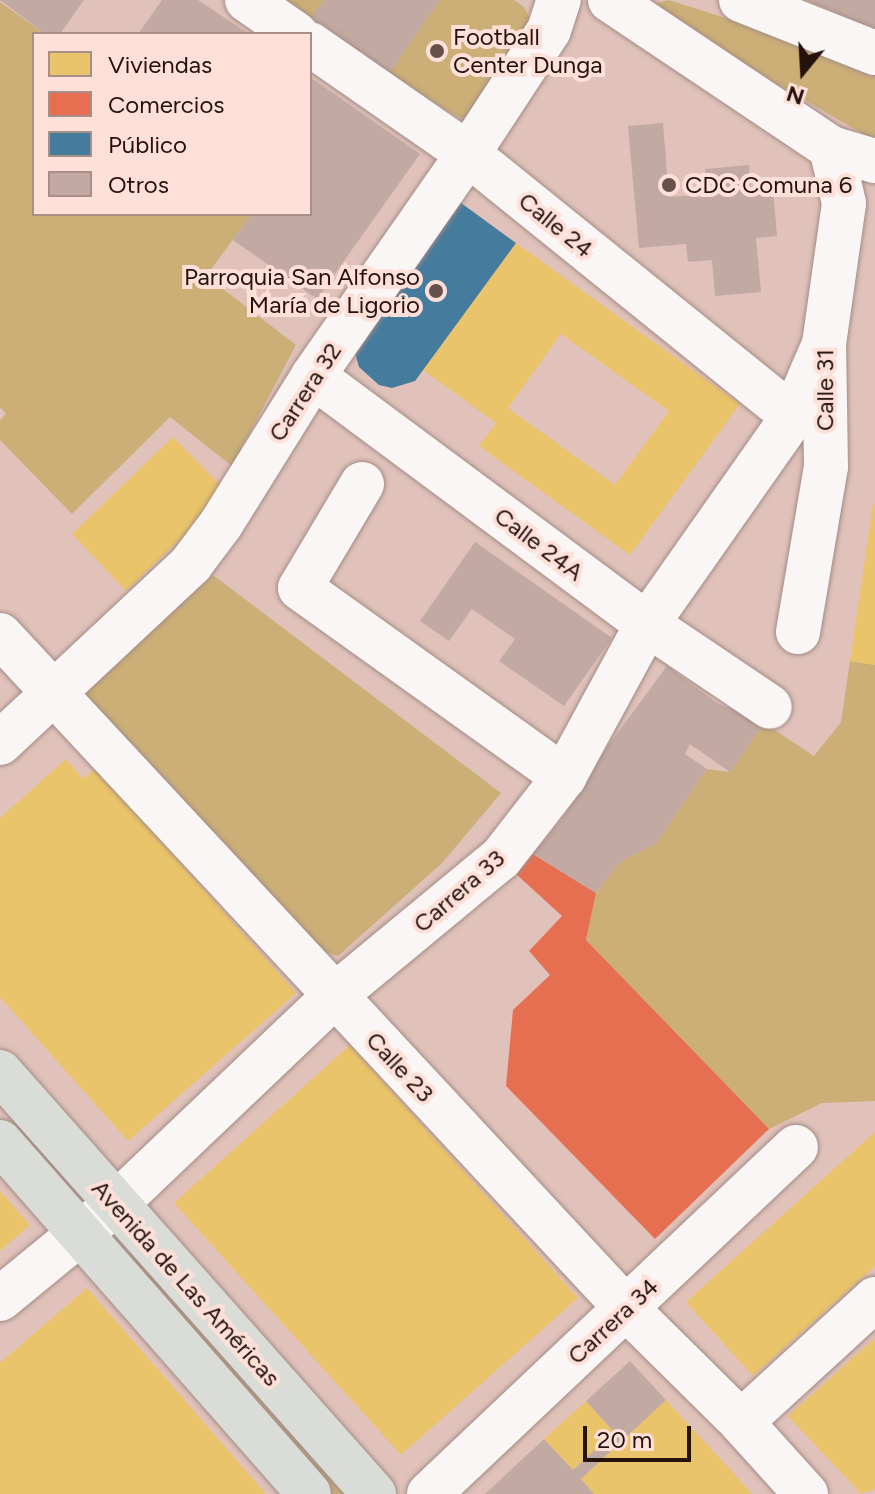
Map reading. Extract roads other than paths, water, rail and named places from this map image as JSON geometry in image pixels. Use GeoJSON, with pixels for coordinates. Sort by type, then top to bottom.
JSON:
{"type":"FeatureCollection","features":[{"type":"Feature","properties":{"kind":"main road","name":"Avenida de Las Américas"},"geometry":{"type":"LineString","coordinates":[[0,1072],[374,1494]]}},
{"type":"Feature","properties":{"kind":"main road","name":"Avenida de Las Américas"},"geometry":{"type":"LineString","coordinates":[[0,1142],[309,1494]]}},
{"type":"Feature","properties":{"kind":"street"},"geometry":{"type":"LineString","coordinates":[[247,0],[293,32]]}},
{"type":"Feature","properties":{"kind":"street","name":"Carrera 32"},"geometry":{"type":"LineString","coordinates":[[0,743],[191,564],[221,524],[313,376],[468,154],[549,30],[559,0]]}},
{"type":"Feature","properties":{"kind":"street"},"geometry":{"type":"LineString","coordinates":[[610,0],[831,148],[875,161]]}},
{"type":"Feature","properties":{"kind":"street"},"geometry":{"type":"LineString","coordinates":[[741,0],[875,53]]}},
{"type":"Feature","properties":{"kind":"street","name":"Calle 24"},"geometry":{"type":"LineString","coordinates":[[312,45],[468,154],[793,416]]}},
{"type":"Feature","properties":{"kind":"street","name":"Calle 31"},"geometry":{"type":"LineString","coordinates":[[798,632],[826,467],[824,344],[844,203],[831,148]]}},
{"type":"Feature","properties":{"kind":"street","name":"Carrera 33"},"geometry":{"type":"LineString","coordinates":[[0,1299],[117,1203],[334,996],[501,858],[564,777],[647,624],[793,416],[824,344]]}},
{"type":"Feature","properties":{"kind":"street","name":"Calle 24A"},"geometry":{"type":"LineString","coordinates":[[313,376],[647,624],[770,707]]}},
{"type":"Feature","properties":{"kind":"street"},"geometry":{"type":"LineString","coordinates":[[362,484],[300,588],[564,777]]}},
{"type":"Feature","properties":{"kind":"street","name":"Calle 23"},"geometry":{"type":"LineString","coordinates":[[0,635],[626,1308],[741,1422],[806,1494]]}},
{"type":"Feature","properties":{"kind":"street","name":"Carrera 34"},"geometry":{"type":"LineString","coordinates":[[429,1494],[796,1147]]}},
{"type":"Feature","properties":{"kind":"street"},"geometry":{"type":"LineString","coordinates":[[741,1422],[875,1299]]}},
{"type":"Feature","properties":{"kind":"place","name":"Football Center Dunga"},"geometry":{"type":"Point","coordinates":[437,51]}},
{"type":"Feature","properties":{"kind":"place","name":"CDC Comuna 6"},"geometry":{"type":"Point","coordinates":[669,185]}},
{"type":"Feature","properties":{"kind":"place","name":"Parroquia San Alfonso María de Ligorio"},"geometry":{"type":"Point","coordinates":[436,291]}}]}
